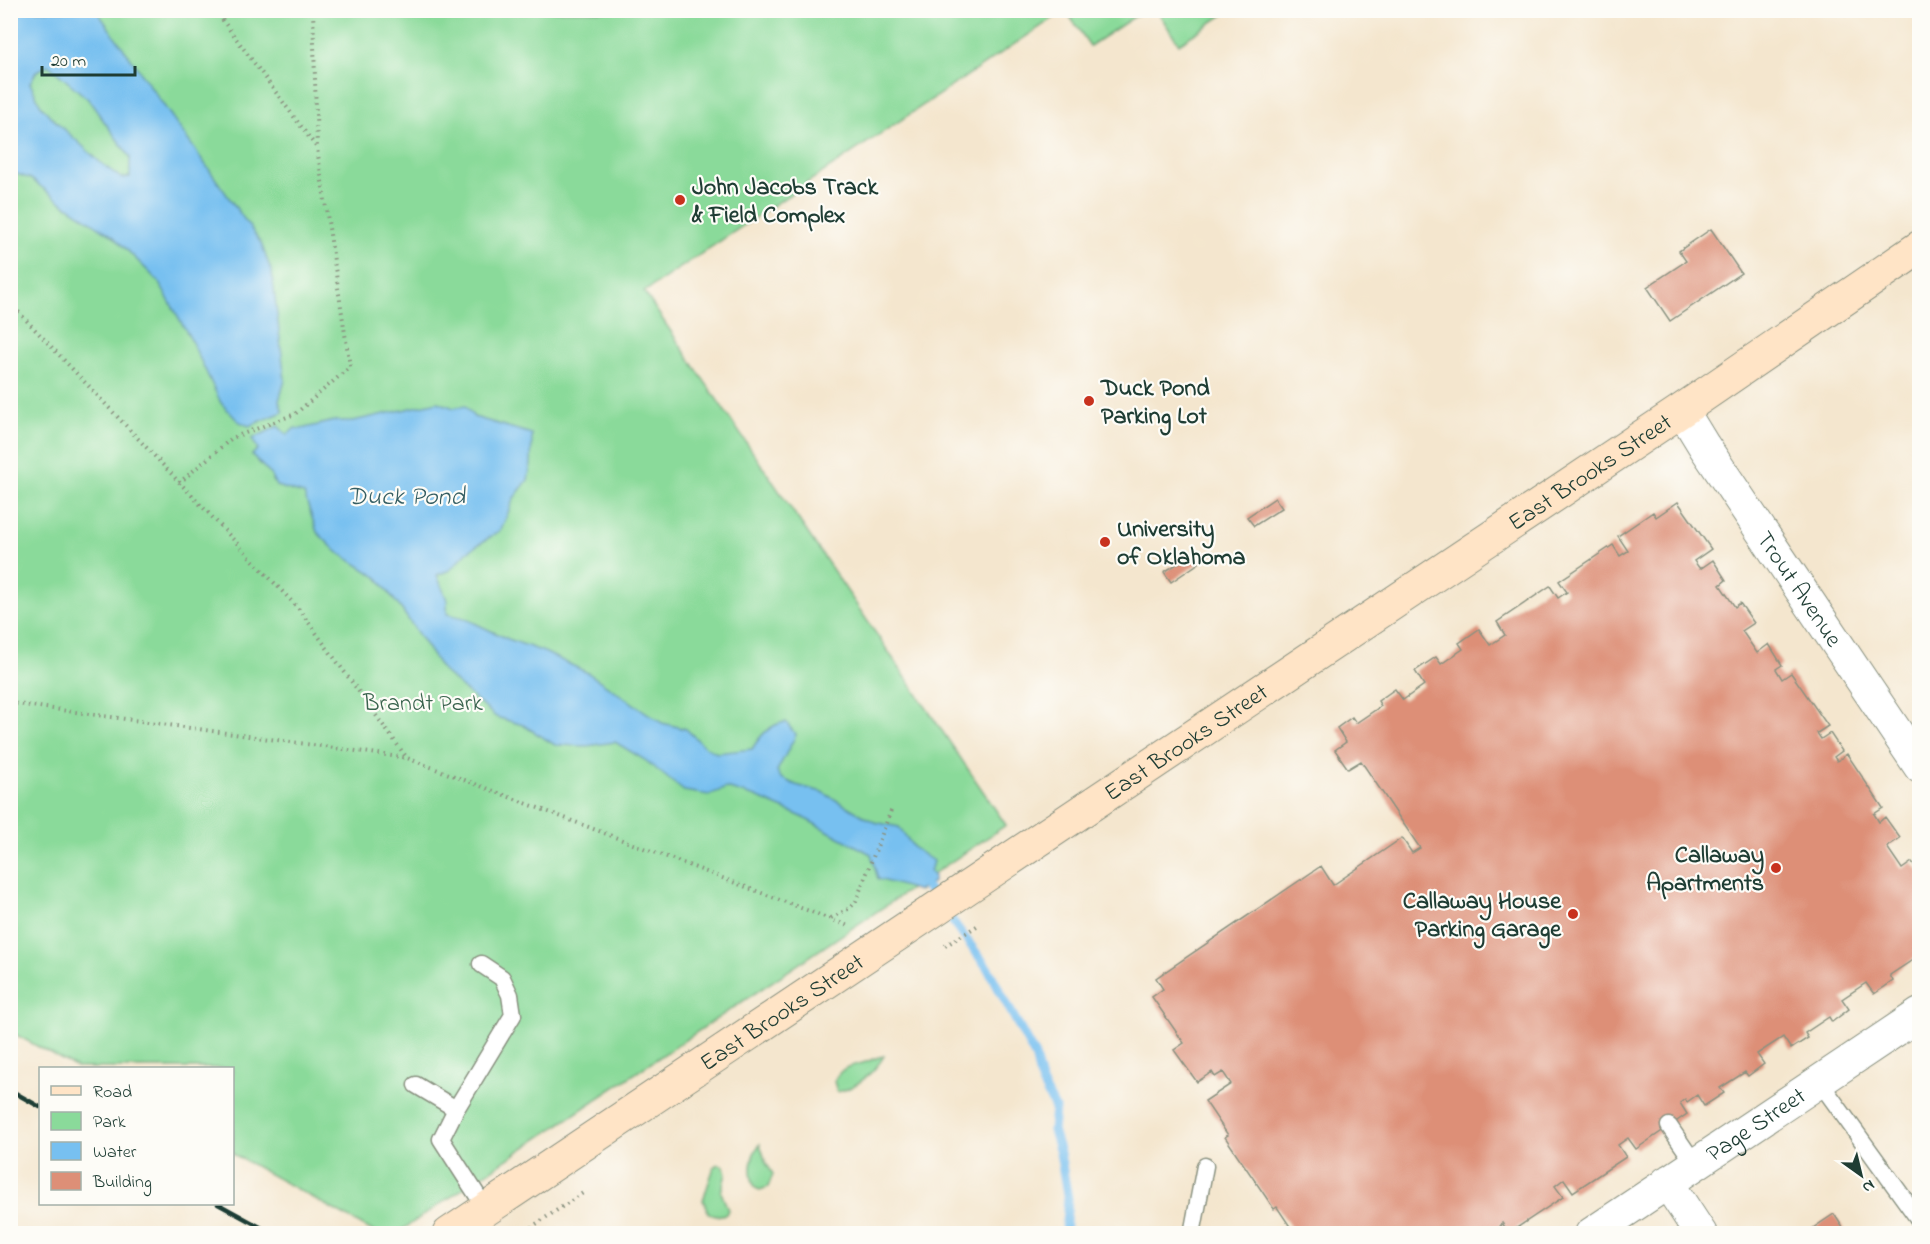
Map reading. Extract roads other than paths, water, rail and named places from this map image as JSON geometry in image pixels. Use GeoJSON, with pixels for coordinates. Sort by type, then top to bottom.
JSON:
{"type":"FeatureCollection","features":[{"type":"Feature","properties":{"kind":"street","name":"East Brooks Street"},"geometry":{"type":"LineString","coordinates":[[450,1233],[1682,410],[1920,247]]}},
{"type":"Feature","properties":{"kind":"street","name":"Trout Avenue"},"geometry":{"type":"LineString","coordinates":[[1682,410],[1920,767]]}},
{"type":"Feature","properties":{"kind":"street","name":"Page Street"},"geometry":{"type":"LineString","coordinates":[[1591,1233],[1920,1014]]}},
{"type":"Feature","properties":{"kind":"street"},"geometry":{"type":"LineString","coordinates":[[1667,1182],[1701,1233]]}},
{"type":"Feature","properties":{"kind":"lane"},"geometry":{"type":"LineString","coordinates":[[481,964],[502,978],[510,995],[513,1016],[456,1109],[441,1139],[486,1209]]}},
{"type":"Feature","properties":{"kind":"lane"},"geometry":{"type":"LineString","coordinates":[[1819,1081],[1920,1221]]}},
{"type":"Feature","properties":{"kind":"lane"},"geometry":{"type":"LineString","coordinates":[[416,1086],[456,1109]]}},
{"type":"Feature","properties":{"kind":"lane"},"geometry":{"type":"LineString","coordinates":[[1669,1126],[1695,1164]]}},
{"type":"Feature","properties":{"kind":"lane"},"geometry":{"type":"LineString","coordinates":[[1194,1233],[1205,1166]]}},
{"type":"Feature","properties":{"kind":"water"},"geometry":{"type":"Polygon","coordinates":[[[11,10],[97,11],[261,243],[272,273],[285,380],[279,401],[283,412],[249,426],[238,421],[221,403],[190,338],[158,281],[113,236],[31,179],[11,172],[11,10]],[[48,65],[36,72],[30,83],[40,104],[50,116],[101,163],[121,178],[130,177],[130,157],[88,99],[48,65]]]}},
{"type":"Feature","properties":{"kind":"water","name":"Duck Pond"},"geometry":{"type":"Polygon","coordinates":[[[438,402],[454,408],[465,406],[474,417],[532,434],[528,480],[514,498],[501,530],[467,552],[450,570],[437,575],[447,600],[447,614],[464,618],[588,673],[662,723],[686,729],[705,747],[717,753],[752,749],[766,731],[786,722],[796,735],[777,771],[781,778],[822,792],[874,822],[899,827],[914,848],[933,861],[930,872],[934,876],[933,882],[919,891],[878,879],[871,854],[800,816],[756,797],[726,788],[709,795],[684,791],[645,760],[615,742],[587,746],[555,745],[523,725],[496,717],[443,671],[377,577],[337,552],[317,532],[304,494],[276,486],[270,474],[252,455],[258,449],[252,439],[278,426],[287,435],[295,428],[301,429],[334,421],[353,421],[438,402]]]}},
{"type":"Feature","properties":{"kind":"waterway"},"geometry":{"type":"LineString","coordinates":[[926,886],[987,967],[1035,1056],[1041,1081],[1055,1108],[1053,1130],[1060,1153],[1068,1199],[1065,1234]]}},
{"type":"Feature","properties":{"kind":"railway"},"geometry":{"type":"LineString","coordinates":[[10,1090],[39,1106]]}},
{"type":"Feature","properties":{"kind":"railway"},"geometry":{"type":"LineString","coordinates":[[220,1205],[273,1234]]}},
{"type":"Feature","properties":{"kind":"place","name":"John Jacobs Track & Field Complex"},"geometry":{"type":"Point","coordinates":[680,200]}},
{"type":"Feature","properties":{"kind":"place","name":"Duck Pond Parking Lot"},"geometry":{"type":"Point","coordinates":[1089,401]}},
{"type":"Feature","properties":{"kind":"place","name":"University of Oklahoma"},"geometry":{"type":"Point","coordinates":[1105,542]}},
{"type":"Feature","properties":{"kind":"place","name":"Callaway Apartments"},"geometry":{"type":"Point","coordinates":[1776,868]}},
{"type":"Feature","properties":{"kind":"place","name":"Callaway House Parking Garage"},"geometry":{"type":"Point","coordinates":[1573,914]}},
{"type":"Feature","properties":{"kind":"park label","name":"Brandt Park"},"geometry":{"type":"Point","coordinates":[423,702]}}]}
